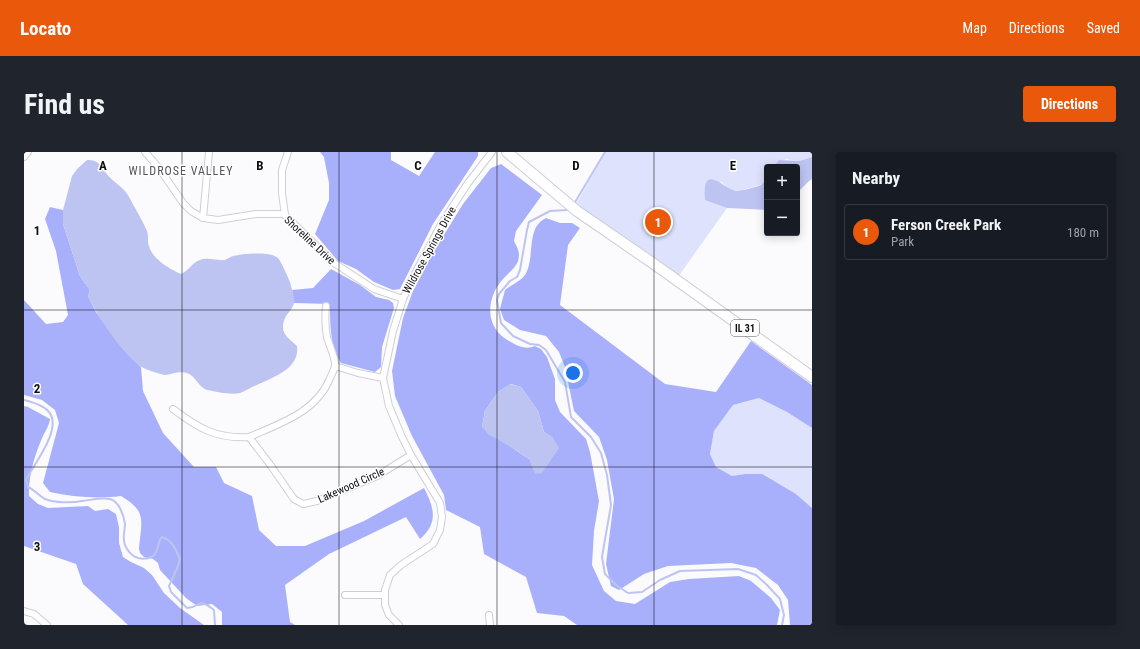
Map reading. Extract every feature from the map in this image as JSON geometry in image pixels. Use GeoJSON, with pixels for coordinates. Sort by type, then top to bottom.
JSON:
{"type":"FeatureCollection","features":[{"type":"Feature","properties":{"kind":"main road","name":"IL 31"},"geometry":{"type":"LineString","coordinates":[[507,152],[577,211],[660,268],[812,377]]}},
{"type":"Feature","properties":{"kind":"street"},"geometry":{"type":"LineString","coordinates":[[24,157],[28,152]]}},
{"type":"Feature","properties":{"kind":"street"},"geometry":{"type":"LineString","coordinates":[[144,152],[160,168],[183,203],[191,211],[203,218],[209,152]]}},
{"type":"Feature","properties":{"kind":"street"},"geometry":{"type":"LineString","coordinates":[[285,215],[282,193],[282,170],[288,152]]}},
{"type":"Feature","properties":{"kind":"street","name":"Wildrose Springs Drive"},"geometry":{"type":"LineString","coordinates":[[384,596],[390,575],[401,565],[434,544],[440,530],[442,517],[440,503],[411,455],[390,406],[383,378],[393,331],[403,299],[442,223],[468,183],[492,152]]}},
{"type":"Feature","properties":{"kind":"street","name":"Shoreline Drive"},"geometry":{"type":"LineString","coordinates":[[203,218],[218,220],[256,214],[284,214],[334,263],[374,289],[403,299]]}},
{"type":"Feature","properties":{"kind":"street"},"geometry":{"type":"LineString","coordinates":[[173,408],[192,423],[206,431],[235,438],[249,437],[300,414],[319,396],[328,384],[335,366],[327,336],[325,321],[326,306]]}},
{"type":"Feature","properties":{"kind":"street"},"geometry":{"type":"LineString","coordinates":[[335,366],[358,373],[383,378]]}},
{"type":"Feature","properties":{"kind":"street","name":"Lakewood Circle"},"geometry":{"type":"LineString","coordinates":[[249,437],[270,463],[294,499],[304,504],[317,501],[377,476],[411,455]]}},
{"type":"Feature","properties":{"kind":"street"},"geometry":{"type":"LineString","coordinates":[[345,595],[384,596],[384,605],[389,615],[399,625]]}},
{"type":"Feature","properties":{"kind":"street"},"geometry":{"type":"LineString","coordinates":[[24,611],[34,614],[47,625]]}},
{"type":"Feature","properties":{"kind":"street"},"geometry":{"type":"LineString","coordinates":[[489,615],[490,625]]}},
{"type":"Feature","properties":{"kind":"shaded area"},"geometry":{"type":"Polygon","coordinates":[[[320,152],[391,152],[391,160],[419,176],[435,152],[478,152],[478,156],[433,224],[400,289],[393,290],[374,282],[356,269],[338,261],[315,234],[329,200],[329,183],[324,157],[320,152]]]}},
{"type":"Feature","properties":{"kind":"shaded area"},"geometry":{"type":"Polygon","coordinates":[[[606,152],[812,152],[812,157],[799,161],[786,159],[777,164],[764,164],[764,183],[753,187],[743,190],[733,190],[721,182],[705,199],[727,208],[678,277],[576,204],[606,152]]]}},
{"type":"Feature","properties":{"kind":"shaded area"},"geometry":{"type":"Polygon","coordinates":[[[812,157],[812,179],[800,190],[800,164],[776,164],[779,160],[799,161],[812,157]]]}},
{"type":"Feature","properties":{"kind":"shaded area"},"geometry":{"type":"Polygon","coordinates":[[[87,160],[97,162],[126,192],[147,231],[148,244],[151,251],[158,260],[167,267],[181,274],[194,263],[203,259],[225,260],[233,256],[243,254],[269,254],[278,258],[290,282],[294,298],[294,303],[286,316],[283,326],[285,334],[297,346],[297,354],[290,366],[277,375],[253,387],[240,393],[232,394],[204,389],[193,376],[184,372],[166,375],[149,370],[140,366],[126,353],[118,344],[92,305],[88,296],[90,290],[80,276],[63,224],[63,210],[72,176],[87,160]]]}},
{"type":"Feature","properties":{"kind":"shaded area"},"geometry":{"type":"Polygon","coordinates":[[[501,164],[542,195],[516,231],[514,241],[519,259],[514,268],[497,286],[491,302],[490,313],[497,331],[509,341],[522,347],[528,348],[535,346],[541,349],[547,357],[555,379],[555,400],[560,412],[586,439],[590,452],[599,501],[594,531],[592,565],[604,591],[616,601],[635,604],[670,582],[689,579],[739,576],[751,581],[771,598],[780,610],[777,625],[577,625],[564,616],[537,613],[526,577],[484,554],[480,527],[446,510],[444,495],[412,436],[395,396],[392,371],[403,318],[413,291],[434,251],[463,204],[491,168],[501,164]],[[511,384],[498,392],[485,411],[482,427],[529,459],[553,438],[544,432],[538,411],[521,387],[511,384]]]}},
{"type":"Feature","properties":{"kind":"shaded area"},"geometry":{"type":"Polygon","coordinates":[[[710,179],[736,191],[748,189],[764,182],[764,210],[727,208],[705,200],[706,182],[710,179]]]}},
{"type":"Feature","properties":{"kind":"shaded area"},"geometry":{"type":"Polygon","coordinates":[[[50,207],[63,210],[63,224],[80,276],[90,290],[88,296],[96,312],[124,350],[141,367],[143,391],[163,433],[194,467],[216,467],[224,483],[252,496],[259,530],[276,546],[305,546],[364,521],[424,488],[432,508],[433,515],[430,527],[426,533],[420,539],[406,517],[329,554],[285,585],[290,622],[295,625],[222,625],[222,612],[212,604],[197,606],[186,598],[160,570],[158,563],[153,559],[144,557],[140,553],[141,518],[139,512],[130,502],[121,496],[85,497],[50,492],[43,483],[59,423],[55,410],[42,400],[24,395],[24,300],[46,324],[63,322],[68,315],[56,251],[45,219],[50,207]]]}},
{"type":"Feature","properties":{"kind":"shaded area"},"geometry":{"type":"Polygon","coordinates":[[[546,218],[560,223],[572,223],[580,228],[568,245],[560,305],[665,384],[716,392],[751,341],[812,385],[812,428],[787,412],[759,398],[733,405],[714,431],[710,454],[716,467],[732,476],[762,474],[796,494],[812,508],[812,625],[790,625],[788,600],[778,585],[756,568],[731,563],[668,566],[644,574],[619,590],[611,586],[606,564],[614,499],[607,460],[599,437],[574,411],[565,367],[559,352],[546,336],[520,330],[504,320],[500,309],[505,290],[525,275],[530,260],[535,229],[546,218]]]}},
{"type":"Feature","properties":{"kind":"shaded area"},"geometry":{"type":"Polygon","coordinates":[[[331,269],[360,285],[376,297],[389,300],[393,303],[394,308],[382,347],[381,367],[375,372],[341,363],[337,356],[333,342],[330,304],[294,303],[292,290],[313,288],[331,269]]]}},
{"type":"Feature","properties":{"kind":"shaded area"},"geometry":{"type":"Polygon","coordinates":[[[510,384],[521,387],[538,411],[544,432],[553,438],[559,448],[542,473],[535,474],[529,459],[488,434],[482,427],[485,411],[498,392],[510,384]]]}},
{"type":"Feature","properties":{"kind":"shaded area"},"geometry":{"type":"Polygon","coordinates":[[[759,398],[787,412],[812,428],[812,508],[796,494],[745,474],[732,476],[716,467],[710,454],[714,431],[733,405],[759,398]]]}},
{"type":"Feature","properties":{"kind":"shaded area"},"geometry":{"type":"Polygon","coordinates":[[[24,406],[50,419],[37,450],[30,481],[29,496],[38,504],[48,508],[88,506],[95,511],[108,509],[116,514],[119,527],[119,543],[123,557],[144,568],[152,575],[164,593],[180,608],[204,625],[128,625],[83,584],[76,564],[24,546],[24,406]]]}},
{"type":"Feature","properties":{"kind":"waterway"},"geometry":{"type":"LineString","coordinates":[[574,204],[605,152]]}},
{"type":"Feature","properties":{"kind":"waterway"},"geometry":{"type":"LineString","coordinates":[[569,208],[567,210],[550,211],[529,222],[520,270],[517,277],[510,281],[499,294],[497,300],[501,323],[513,336],[530,344],[539,345],[546,350],[565,382],[571,417],[591,437],[601,453],[607,475],[611,505],[602,557],[605,574],[616,585],[628,593],[642,592],[660,580],[680,571],[738,569],[756,575],[780,599],[784,615],[782,625]]}},
{"type":"Feature","properties":{"kind":"waterway"},"geometry":{"type":"LineString","coordinates":[[24,400],[44,407],[49,412],[52,419],[50,437],[26,480],[28,487],[45,499],[54,501],[73,502],[103,498],[113,500],[124,517],[124,543],[130,553],[135,557],[150,558],[155,554],[159,541],[162,537],[168,540],[177,552],[180,559],[169,586],[171,592],[187,608],[191,608],[201,603],[214,610],[215,625]]}},
{"type":"Feature","properties":{"kind":"place","name":"Ferson Creek Park"},"geometry":{"type":"Point","coordinates":[658,222]}},
{"type":"Feature","properties":{"kind":"district","name":"WILDROSE VALLEY"},"geometry":{"type":"Point","coordinates":[181,171]}}]}
